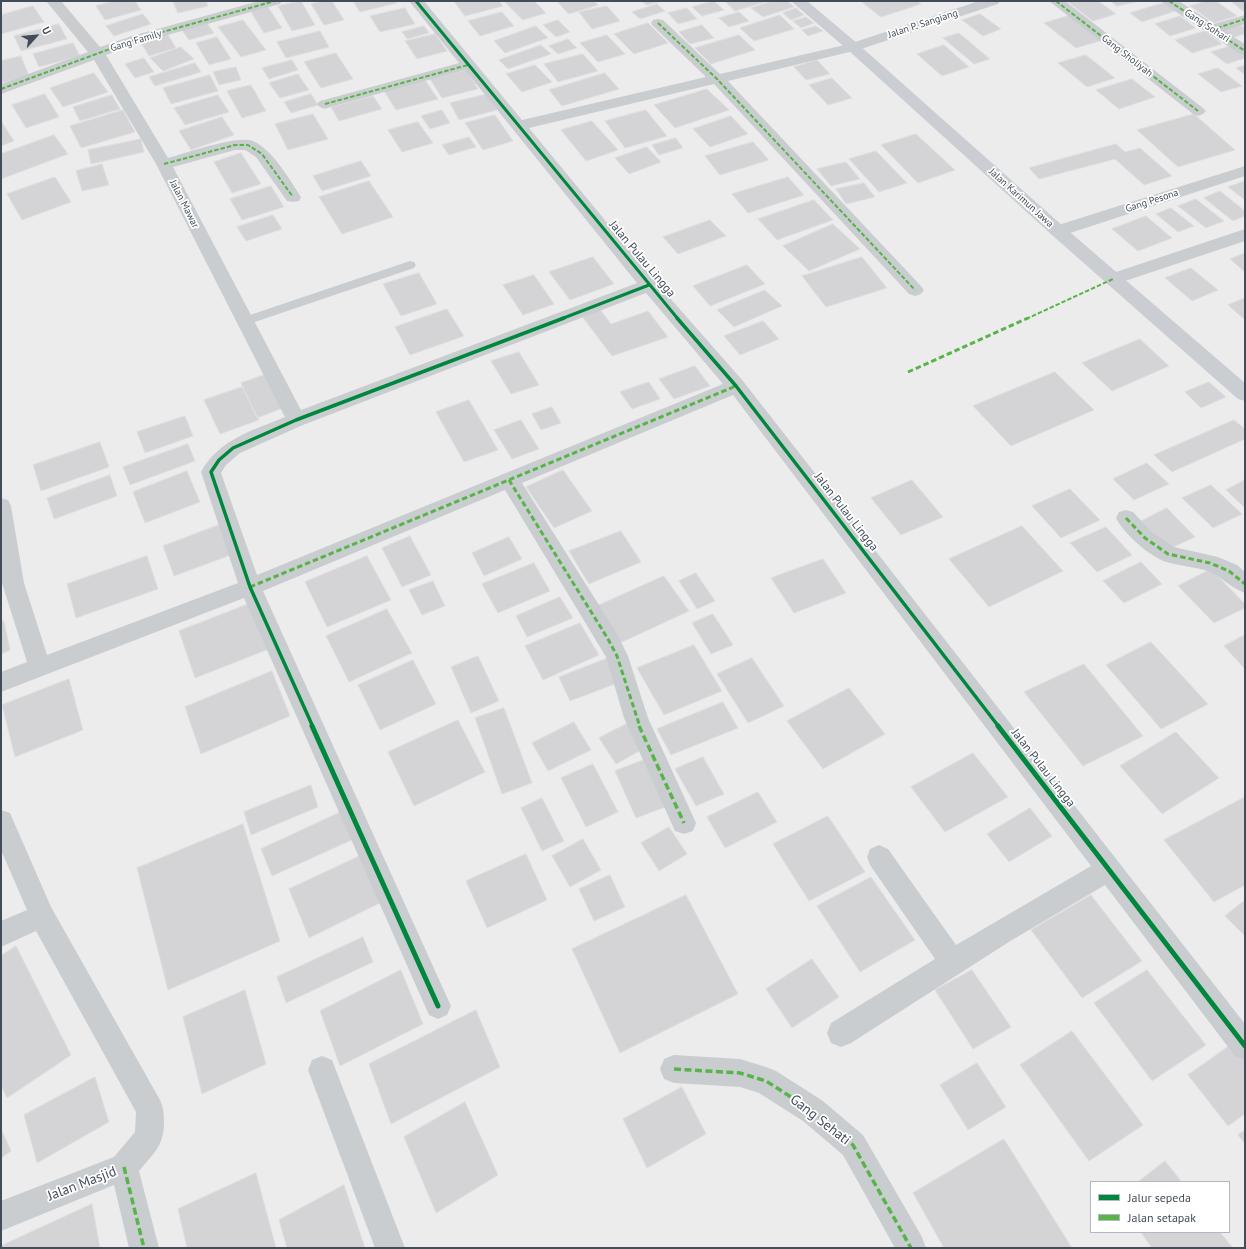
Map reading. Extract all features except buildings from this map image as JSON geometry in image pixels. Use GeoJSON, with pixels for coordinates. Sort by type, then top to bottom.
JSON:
{"type":"FeatureCollection","features":[{"type":"Feature","properties":{"kind":"street","name":"Jalan Mawar"},"geometry":{"type":"LineString","coordinates":[[53,1],[98,53],[164,164],[296,420]]}},
{"type":"Feature","properties":{"kind":"street","name":"Gang Family"},"geometry":{"type":"LineString","coordinates":[[1,89],[137,39],[275,1]]}},
{"type":"Feature","properties":{"kind":"street","name":"Jalan Pulau Lingga"},"geometry":{"type":"LineString","coordinates":[[416,1],[649,285],[736,386],[1245,1046]]}},
{"type":"Feature","properties":{"kind":"street","name":"Jalan Karimun Jawa"},"geometry":{"type":"LineString","coordinates":[[798,1],[853,47],[1058,231],[1245,394]]}},
{"type":"Feature","properties":{"kind":"street","name":"Jalan P. Sangiang"},"geometry":{"type":"LineString","coordinates":[[519,126],[853,47],[992,1]]}},
{"type":"Feature","properties":{"kind":"street","name":"Gang Sholiyah"},"geometry":{"type":"LineString","coordinates":[[1056,1],[1198,111]]}},
{"type":"Feature","properties":{"kind":"street","name":"Gang Sohari"},"geometry":{"type":"LineString","coordinates":[[1169,1],[1245,51]]}},
{"type":"Feature","properties":{"kind":"street"},"geometry":{"type":"LineString","coordinates":[[1211,30],[1245,19]]}},
{"type":"Feature","properties":{"kind":"street"},"geometry":{"type":"LineString","coordinates":[[658,23],[717,79],[914,290]]}},
{"type":"Feature","properties":{"kind":"street"},"geometry":{"type":"LineString","coordinates":[[326,104],[468,65]]}},
{"type":"Feature","properties":{"kind":"street"},"geometry":{"type":"LineString","coordinates":[[164,164],[235,145],[248,145],[262,154],[293,197]]}},
{"type":"Feature","properties":{"kind":"street","name":"Gang Pesona"},"geometry":{"type":"LineString","coordinates":[[1058,231],[1245,171]]}},
{"type":"Feature","properties":{"kind":"street"},"geometry":{"type":"LineString","coordinates":[[1113,279],[1245,235]]}},
{"type":"Feature","properties":{"kind":"street"},"geometry":{"type":"LineString","coordinates":[[438,1006],[250,587],[211,472],[219,460],[233,448],[296,420],[649,285]]}},
{"type":"Feature","properties":{"kind":"street"},"geometry":{"type":"LineString","coordinates":[[1,682],[250,587],[736,386]]}},
{"type":"Feature","properties":{"kind":"street"},"geometry":{"type":"LineString","coordinates":[[509,480],[608,639],[617,656],[636,718],[684,823]]}},
{"type":"Feature","properties":{"kind":"street"},"geometry":{"type":"LineString","coordinates":[[1,506],[13,583],[40,668]]}},
{"type":"Feature","properties":{"kind":"street"},"geometry":{"type":"LineString","coordinates":[[1126,518],[1145,538],[1168,554],[1210,563],[1229,571],[1245,584]]}},
{"type":"Feature","properties":{"kind":"street"},"geometry":{"type":"LineString","coordinates":[[1,820],[42,916],[1,934]]}},
{"type":"Feature","properties":{"kind":"street"},"geometry":{"type":"LineString","coordinates":[[879,857],[953,963]]}},
{"type":"Feature","properties":{"kind":"street"},"geometry":{"type":"LineString","coordinates":[[841,1033],[1108,869]]}},
{"type":"Feature","properties":{"kind":"street","name":"Jalan Masjid"},"geometry":{"type":"LineString","coordinates":[[1,1216],[124,1168],[149,1137],[150,1110],[42,916]]}},
{"type":"Feature","properties":{"kind":"street","name":"Gang Sehati"},"geometry":{"type":"LineString","coordinates":[[674,1069],[740,1073],[766,1081],[813,1110],[853,1146],[910,1248]]}},
{"type":"Feature","properties":{"kind":"street"},"geometry":{"type":"LineString","coordinates":[[322,1070],[390,1248]]}},
{"type":"Feature","properties":{"kind":"street"},"geometry":{"type":"LineString","coordinates":[[124,1168],[144,1248]]}},
{"type":"Feature","properties":{"kind":"lane"},"geometry":{"type":"LineString","coordinates":[[245,321],[410,265]]}},
{"type":"Feature","properties":{"kind":"marked path"},"geometry":{"type":"LineString","coordinates":[[1,89],[137,39],[275,1]]}},
{"type":"Feature","properties":{"kind":"marked path"},"geometry":{"type":"LineString","coordinates":[[1056,1],[1198,111]]}},
{"type":"Feature","properties":{"kind":"marked path"},"geometry":{"type":"LineString","coordinates":[[1169,1],[1245,51]]}},
{"type":"Feature","properties":{"kind":"marked path"},"geometry":{"type":"LineString","coordinates":[[1211,30],[1245,19]]}},
{"type":"Feature","properties":{"kind":"marked path"},"geometry":{"type":"LineString","coordinates":[[658,23],[717,79],[915,290]]}},
{"type":"Feature","properties":{"kind":"marked path"},"geometry":{"type":"LineString","coordinates":[[325,104],[468,65]]}},
{"type":"Feature","properties":{"kind":"marked path"},"geometry":{"type":"LineString","coordinates":[[164,164],[235,145],[248,145],[262,154],[293,197]]}},
{"type":"Feature","properties":{"kind":"marked path"},"geometry":{"type":"LineString","coordinates":[[908,372],[1113,279]]}},
{"type":"Feature","properties":{"kind":"marked path"},"geometry":{"type":"LineString","coordinates":[[250,587],[736,386]]}},
{"type":"Feature","properties":{"kind":"marked path"},"geometry":{"type":"LineString","coordinates":[[509,480],[608,639],[617,656],[636,718],[684,823]]}},
{"type":"Feature","properties":{"kind":"marked path"},"geometry":{"type":"LineString","coordinates":[[1126,518],[1145,538],[1168,554],[1210,563],[1229,571],[1245,584]]}},
{"type":"Feature","properties":{"kind":"marked path"},"geometry":{"type":"LineString","coordinates":[[674,1069],[740,1073],[766,1081],[813,1111],[853,1145],[911,1248]]}},
{"type":"Feature","properties":{"kind":"marked path"},"geometry":{"type":"LineString","coordinates":[[124,1167],[144,1248]]}},
{"type":"Feature","properties":{"kind":"cycle path"},"geometry":{"type":"LineString","coordinates":[[416,1],[649,285],[736,386],[1245,1046]]}},
{"type":"Feature","properties":{"kind":"cycle path"},"geometry":{"type":"LineString","coordinates":[[438,1006],[250,587],[211,472],[219,460],[233,448],[296,420],[649,285]]}}]}
